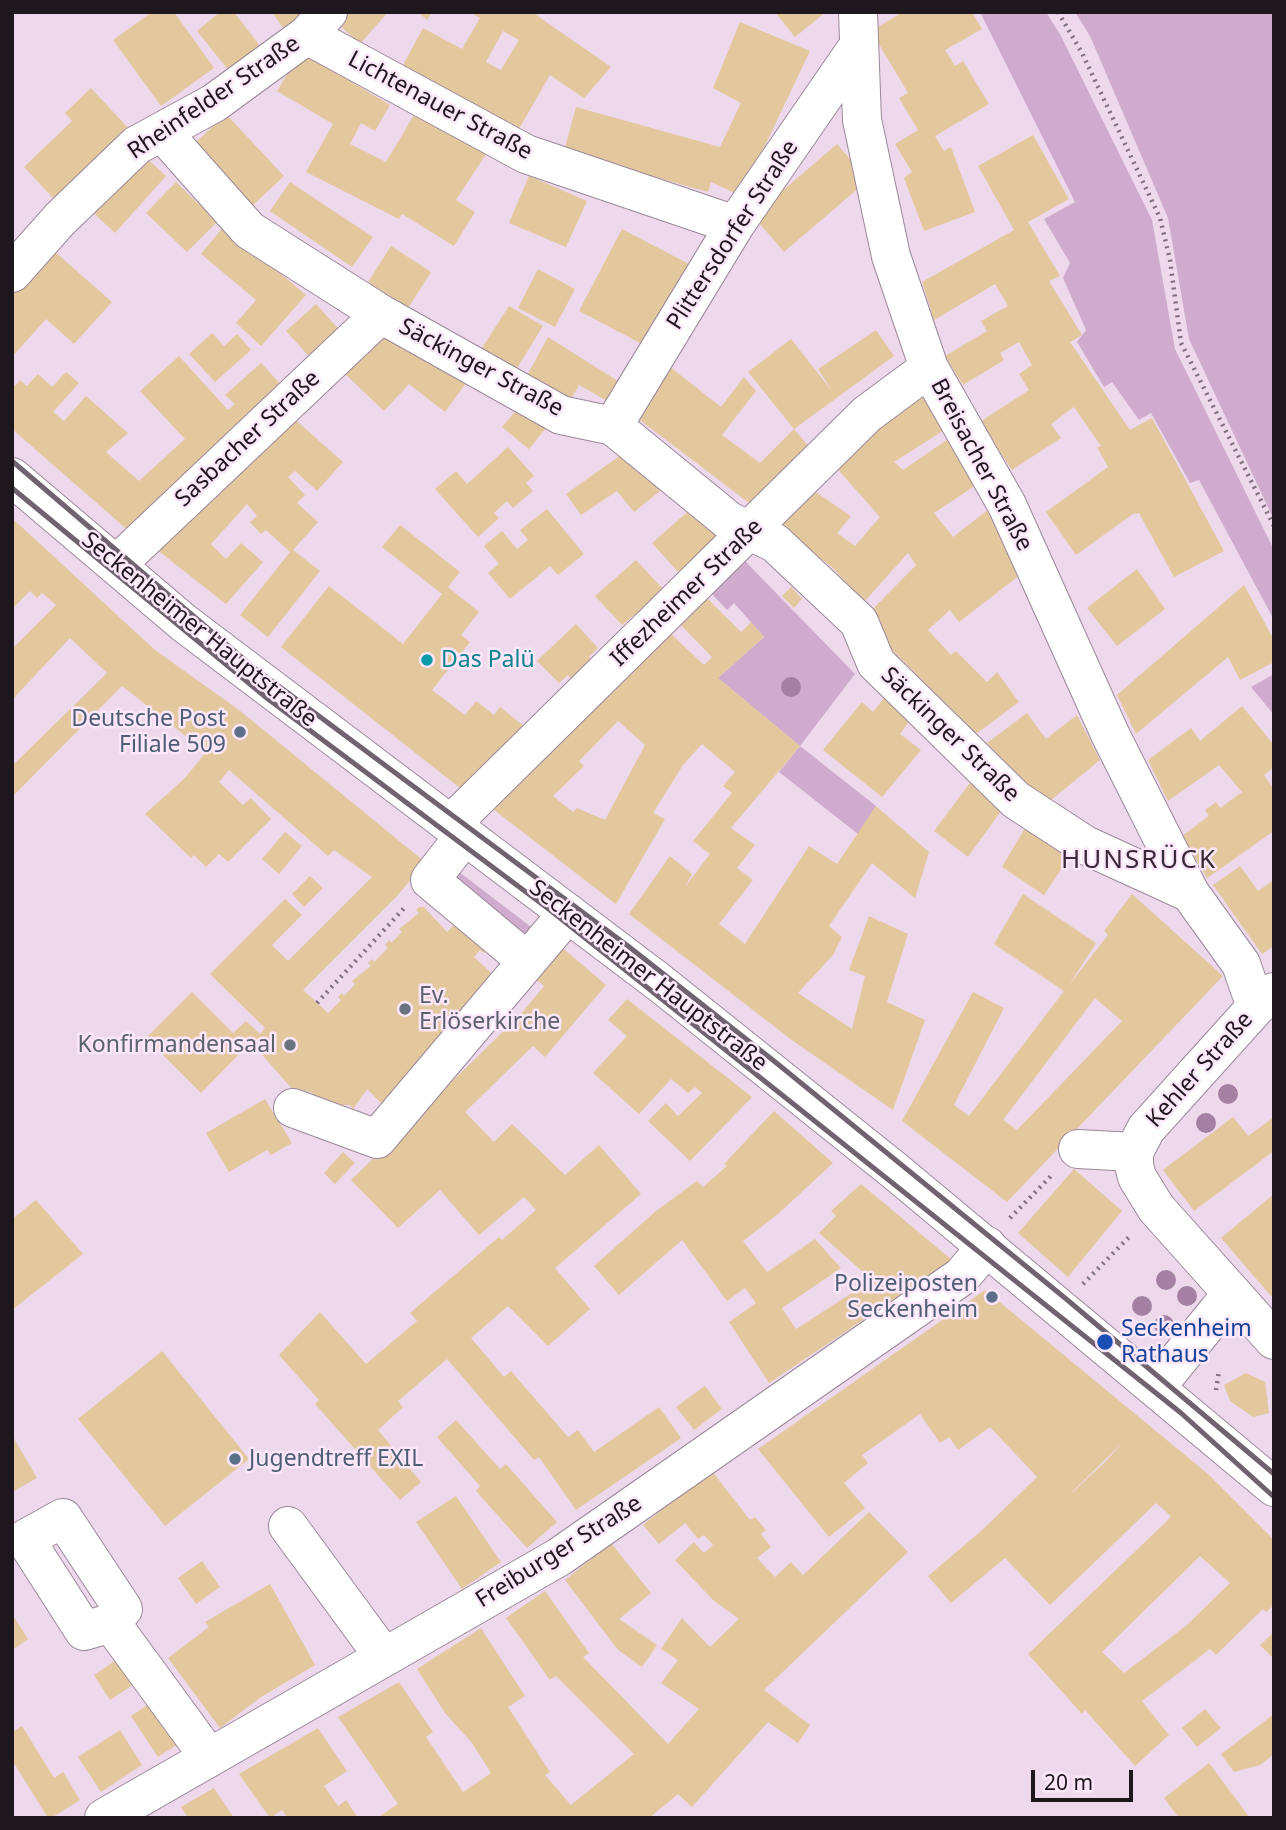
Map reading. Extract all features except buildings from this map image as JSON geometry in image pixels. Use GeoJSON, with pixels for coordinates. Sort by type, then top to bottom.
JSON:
{"type":"FeatureCollection","features":[{"type":"Feature","properties":{"kind":"street","name":"Rheinfelder Straße"},"geometry":{"type":"LineString","coordinates":[[12,274],[61,219],[137,145],[214,103],[318,24]]}},
{"type":"Feature","properties":{"kind":"street","name":"Lichtenauer Straße"},"geometry":{"type":"LineString","coordinates":[[318,24],[526,154],[735,225]]}},
{"type":"Feature","properties":{"kind":"street","name":"Plittersdorfer Straße"},"geometry":{"type":"LineString","coordinates":[[613,426],[857,30]]}},
{"type":"Feature","properties":{"kind":"street","name":"Breisacher Straße"},"geometry":{"type":"LineString","coordinates":[[857,30],[862,120],[891,256],[929,368],[1007,505],[1110,734],[1190,893]]}},
{"type":"Feature","properties":{"kind":"street","name":"Säckinger Straße"},"geometry":{"type":"LineString","coordinates":[[162,132],[249,230],[381,314],[561,415],[613,426],[729,521],[775,543],[859,622],[876,663],[1016,800],[1085,845],[1190,893],[1265,1000]]}},
{"type":"Feature","properties":{"kind":"street","name":"Sasbacher Straße"},"geometry":{"type":"LineString","coordinates":[[116,565],[381,314]]}},
{"type":"Feature","properties":{"kind":"street","name":"Iffezheimer Straße"},"geometry":{"type":"LineString","coordinates":[[430,880],[458,830],[867,414],[929,368]]}},
{"type":"Feature","properties":{"kind":"street","name":"Seckenheimer Hauptstraße"},"geometry":{"type":"LineString","coordinates":[[12,477],[184,623],[568,913],[987,1246],[1274,1487]]}},
{"type":"Feature","properties":{"kind":"street"},"geometry":{"type":"LineString","coordinates":[[430,880],[527,961]]}},
{"type":"Feature","properties":{"kind":"street"},"geometry":{"type":"LineString","coordinates":[[293,1108],[377,1139],[568,913]]}},
{"type":"Feature","properties":{"kind":"street","name":"Kehler Straße"},"geometry":{"type":"LineString","coordinates":[[1265,1000],[1146,1129],[1134,1153],[1137,1177],[1156,1208],[1274,1340]]}},
{"type":"Feature","properties":{"kind":"street","name":"Kehler Straße"},"geometry":{"type":"LineString","coordinates":[[1078,1149],[1134,1153]]}},
{"type":"Feature","properties":{"kind":"street","name":"Freiburger Straße"},"geometry":{"type":"LineString","coordinates":[[104,1818],[559,1557],[962,1276],[987,1246]]}},
{"type":"Feature","properties":{"kind":"street"},"geometry":{"type":"LineString","coordinates":[[1156,1387],[1231,1295]]}},
{"type":"Feature","properties":{"kind":"street"},"geometry":{"type":"LineString","coordinates":[[288,1526],[384,1657]]}},
{"type":"Feature","properties":{"kind":"street"},"geometry":{"type":"LineString","coordinates":[[111,1623],[209,1757]]}},
{"type":"Feature","properties":{"kind":"path"},"geometry":{"type":"LineString","coordinates":[[1058,12],[1082,53],[1160,218],[1181,343],[1274,526]]}},
{"type":"Feature","properties":{"kind":"path"},"geometry":{"type":"LineString","coordinates":[[317,1003],[430,880]]}},
{"type":"Feature","properties":{"kind":"path"},"geometry":{"type":"LineString","coordinates":[[987,1246],[1078,1149]]}},
{"type":"Feature","properties":{"kind":"path"},"geometry":{"type":"LineString","coordinates":[[1060,1307],[1156,1208]]}},
{"type":"Feature","properties":{"kind":"path"},"geometry":{"type":"LineString","coordinates":[[1192,1343],[1221,1367],[1217,1376],[1218,1401]]}},
{"type":"Feature","properties":{"kind":"shaded area"},"geometry":{"type":"Polygon","coordinates":[[[980,12],[1046,12],[1061,36],[1152,220],[1175,349],[1274,550],[1274,620],[1199,480],[1190,483],[1151,413],[1139,420],[1112,382],[1104,387],[1077,342],[1086,330],[1063,278],[1070,263],[1044,219],[1075,202],[980,12]]]}},
{"type":"Feature","properties":{"kind":"shaded area"},"geometry":{"type":"Polygon","coordinates":[[[1075,12],[1274,12],[1274,520],[1189,339],[1168,218],[1090,36],[1075,12]]]}},
{"type":"Feature","properties":{"kind":"shaded area"},"geometry":{"type":"Polygon","coordinates":[[[745,561],[855,674],[800,746],[718,678],[764,637],[734,603],[727,610],[710,592],[745,561]]]}},
{"type":"Feature","properties":{"kind":"shaded area"},"geometry":{"type":"Polygon","coordinates":[[[1274,674],[1274,715],[1251,687],[1274,674]]]}},
{"type":"Feature","properties":{"kind":"shaded area"},"geometry":{"type":"Polygon","coordinates":[[[800,746],[876,806],[858,834],[779,772],[800,746]]]}},
{"type":"Feature","properties":{"kind":"shaded area"},"geometry":{"type":"Polygon","coordinates":[[[454,868],[535,930],[529,937],[453,888],[454,868]]]}},
{"type":"Feature","properties":{"kind":"railway"},"geometry":{"type":"LineString","coordinates":[[12,461],[253,667],[628,946],[774,1061],[1065,1298],[1274,1474]]}},
{"type":"Feature","properties":{"kind":"railway"},"geometry":{"type":"LineString","coordinates":[[12,488],[268,699],[550,910],[1181,1413],[1274,1497]]}},
{"type":"Feature","properties":{"kind":"place","name":"Das Palü"},"geometry":{"type":"Point","coordinates":[427,660]}},
{"type":"Feature","properties":{"kind":"place","name":"Deutsche Post Filiale 509"},"geometry":{"type":"Point","coordinates":[240,732]}},
{"type":"Feature","properties":{"kind":"place","name":"Ev. Erlöserkirche"},"geometry":{"type":"Point","coordinates":[405,1009]}},
{"type":"Feature","properties":{"kind":"place","name":"Konfirmandensaal"},"geometry":{"type":"Point","coordinates":[290,1045]}},
{"type":"Feature","properties":{"kind":"place","name":"Polizeiposten Seckenheim"},"geometry":{"type":"Point","coordinates":[992,1297]}},
{"type":"Feature","properties":{"kind":"place","name":"Seckenheim Rathaus"},"geometry":{"type":"Point","coordinates":[1105,1342]}},
{"type":"Feature","properties":{"kind":"place","name":"Jugendtreff EXIL"},"geometry":{"type":"Point","coordinates":[235,1459]}},
{"type":"Feature","properties":{"kind":"district","name":"HUNSRÜCK"},"geometry":{"type":"Point","coordinates":[1139,861]}}]}
